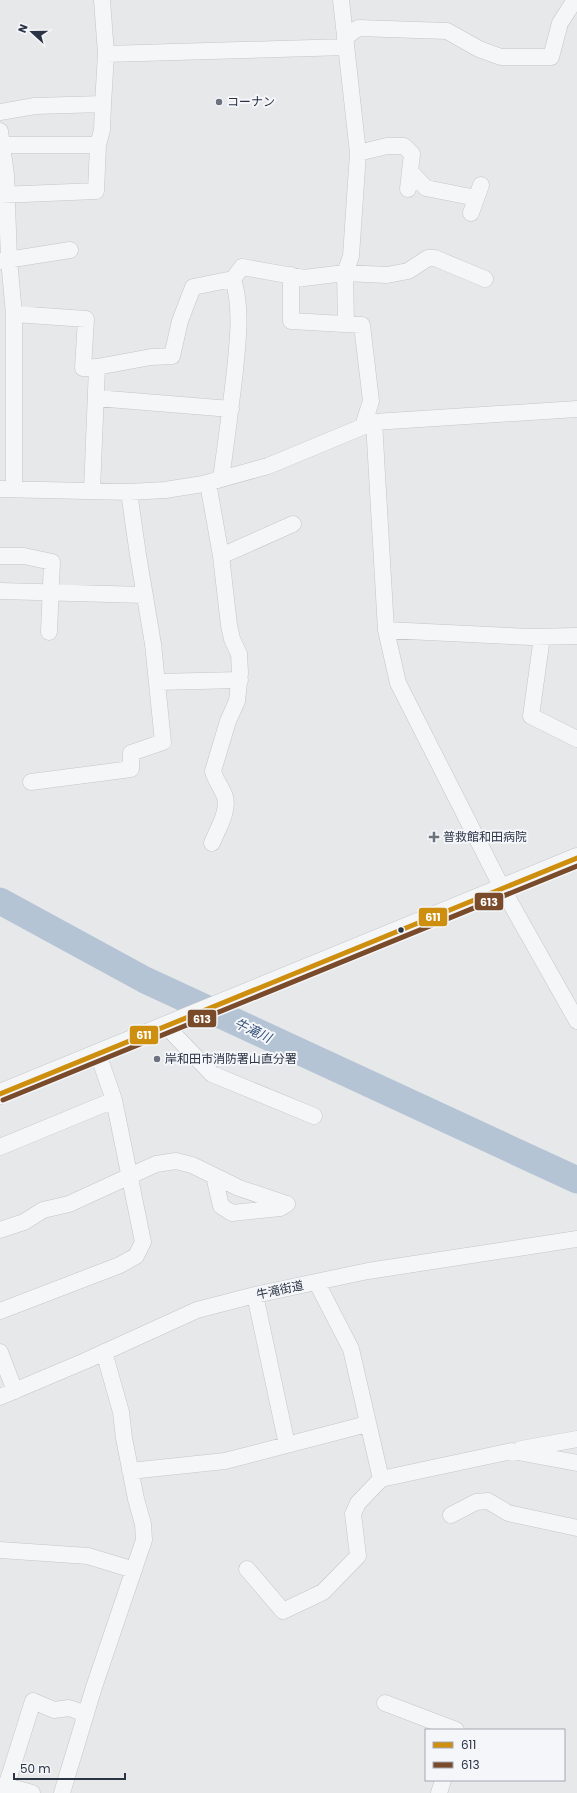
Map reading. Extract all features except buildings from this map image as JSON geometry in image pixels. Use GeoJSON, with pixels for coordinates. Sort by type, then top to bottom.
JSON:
{"type":"FeatureCollection","features":[{"type":"Feature","properties":{"kind":"street"},"geometry":{"type":"LineString","coordinates":[[3,195],[96,191],[98,145],[102,130],[106,54],[102,0]]}},
{"type":"Feature","properties":{"kind":"street"},"geometry":{"type":"LineString","coordinates":[[341,0],[358,153],[351,256],[345,273],[346,324]]}},
{"type":"Feature","properties":{"kind":"street"},"geometry":{"type":"LineString","coordinates":[[106,54],[346,43],[358,28],[447,31],[479,49],[501,57],[551,57],[560,23],[575,0]]}},
{"type":"Feature","properties":{"kind":"street"},"geometry":{"type":"LineString","coordinates":[[0,112],[35,106],[103,104]]}},
{"type":"Feature","properties":{"kind":"street"},"geometry":{"type":"LineString","coordinates":[[98,145],[1,138],[5,260],[14,314],[7,489],[129,492],[166,490],[214,481],[268,466],[368,424],[577,409]]}},
{"type":"Feature","properties":{"kind":"street"},"geometry":{"type":"LineString","coordinates":[[358,153],[386,146],[404,146],[412,154],[408,189]]}},
{"type":"Feature","properties":{"kind":"street"},"geometry":{"type":"LineString","coordinates":[[410,171],[426,188],[476,199]]}},
{"type":"Feature","properties":{"kind":"street"},"geometry":{"type":"LineString","coordinates":[[5,260],[70,250]]}},
{"type":"Feature","properties":{"kind":"street"},"geometry":{"type":"LineString","coordinates":[[14,314],[86,319],[84,368],[151,357],[172,356],[180,321],[193,287],[234,279],[242,267],[304,278],[345,273],[387,275],[408,271],[428,258],[435,258],[486,280]]}},
{"type":"Feature","properties":{"kind":"street"},"geometry":{"type":"LineString","coordinates":[[291,275],[291,321],[362,325],[371,401],[368,424],[386,630],[398,683],[502,888],[577,1021]]}},
{"type":"Feature","properties":{"kind":"street"},"geometry":{"type":"LineString","coordinates":[[212,843],[224,813],[225,799],[213,771],[228,721],[237,701],[240,680],[239,654],[232,639],[220,556],[214,481],[231,409],[239,314],[238,295],[234,279]]}},
{"type":"Feature","properties":{"kind":"street"},"geometry":{"type":"LineString","coordinates":[[92,490],[97,367]]}},
{"type":"Feature","properties":{"kind":"street"},"geometry":{"type":"LineString","coordinates":[[96,398],[231,409]]}},
{"type":"Feature","properties":{"kind":"street"},"geometry":{"type":"LineString","coordinates":[[31,782],[132,769],[131,753],[163,742],[153,644],[129,492]]}},
{"type":"Feature","properties":{"kind":"street"},"geometry":{"type":"LineString","coordinates":[[220,556],[293,524]]}},
{"type":"Feature","properties":{"kind":"street"},"geometry":{"type":"LineString","coordinates":[[0,556],[24,556],[52,562],[49,632]]}},
{"type":"Feature","properties":{"kind":"street"},"geometry":{"type":"LineString","coordinates":[[0,591],[145,595]]}},
{"type":"Feature","properties":{"kind":"street"},"geometry":{"type":"LineString","coordinates":[[386,630],[542,637],[577,636]]}},
{"type":"Feature","properties":{"kind":"street"},"geometry":{"type":"LineString","coordinates":[[542,637],[531,716],[577,739]]}},
{"type":"Feature","properties":{"kind":"street"},"geometry":{"type":"LineString","coordinates":[[157,682],[240,680]]}},
{"type":"Feature","properties":{"kind":"street"},"geometry":{"type":"LineString","coordinates":[[0,1094],[577,858]]}},
{"type":"Feature","properties":{"kind":"street"},"geometry":{"type":"LineString","coordinates":[[169,1025],[212,1074],[314,1116]]}},
{"type":"Feature","properties":{"kind":"street"},"geometry":{"type":"LineString","coordinates":[[0,1311],[120,1265],[136,1256],[143,1242],[131,1175],[114,1100],[98,1054]]}},
{"type":"Feature","properties":{"kind":"street"},"geometry":{"type":"LineString","coordinates":[[0,1147],[114,1100]]}},
{"type":"Feature","properties":{"kind":"street"},"geometry":{"type":"LineString","coordinates":[[0,1230],[24,1222],[43,1210],[69,1204],[156,1164],[176,1161],[192,1165],[214,1176]]}},
{"type":"Feature","properties":{"kind":"street","name":"牛滝街道"},"geometry":{"type":"LineString","coordinates":[[0,1397],[197,1310],[255,1295],[368,1271],[577,1239]]}},
{"type":"Feature","properties":{"kind":"street"},"geometry":{"type":"LineString","coordinates":[[317,1283],[351,1349],[367,1424],[381,1479]]}},
{"type":"Feature","properties":{"kind":"street"},"geometry":{"type":"LineString","coordinates":[[255,1295],[287,1445]]}},
{"type":"Feature","properties":{"kind":"street"},"geometry":{"type":"LineString","coordinates":[[0,1352],[15,1391]]}},
{"type":"Feature","properties":{"kind":"street"},"geometry":{"type":"LineString","coordinates":[[62,1793],[86,1714],[144,1540],[143,1524],[130,1471],[121,1412],[104,1352]]}},
{"type":"Feature","properties":{"kind":"street"},"geometry":{"type":"LineString","coordinates":[[130,1471],[225,1461],[367,1424]]}},
{"type":"Feature","properties":{"kind":"street"},"geometry":{"type":"LineString","coordinates":[[247,1569],[283,1611],[323,1592],[358,1556],[354,1514],[358,1503],[381,1479],[512,1451],[577,1439]]}},
{"type":"Feature","properties":{"kind":"street"},"geometry":{"type":"LineString","coordinates":[[512,1451],[577,1463]]}},
{"type":"Feature","properties":{"kind":"street"},"geometry":{"type":"LineString","coordinates":[[451,1515],[476,1502],[488,1502],[508,1513],[577,1528]]}},
{"type":"Feature","properties":{"kind":"street"},"geometry":{"type":"LineString","coordinates":[[0,1550],[88,1556],[134,1570]]}},
{"type":"Feature","properties":{"kind":"street"},"geometry":{"type":"LineString","coordinates":[[32,1793],[4,1788],[33,1701],[54,1710],[69,1708],[86,1714]]}},
{"type":"Feature","properties":{"kind":"street"},"geometry":{"type":"LineString","coordinates":[[385,1703],[453,1729]]}},
{"type":"Feature","properties":{"kind":"street"},"geometry":{"type":"LineString","coordinates":[[439,1793],[443,1781]]}},
{"type":"Feature","properties":{"kind":"waterway","name":"牛滝川"},"geometry":{"type":"LineString","coordinates":[[0,901],[145,980],[577,1180]]}},
{"type":"Feature","properties":{"kind":"transit line","name":"611"},"geometry":{"type":"LineString","coordinates":[[0,1094],[577,858]]}},
{"type":"Feature","properties":{"kind":"transit line","name":"613"},"geometry":{"type":"LineString","coordinates":[[3,1100],[577,866]]}},
{"type":"Feature","properties":{"kind":"place","name":"コーナン"},"geometry":{"type":"Point","coordinates":[219,102]}},
{"type":"Feature","properties":{"kind":"place","name":"普救館和田病院"},"geometry":{"type":"Point","coordinates":[434,837]}},
{"type":"Feature","properties":{"kind":"place","name":"岸和田市消防署山直分署"},"geometry":{"type":"Point","coordinates":[157,1059]}}]}
